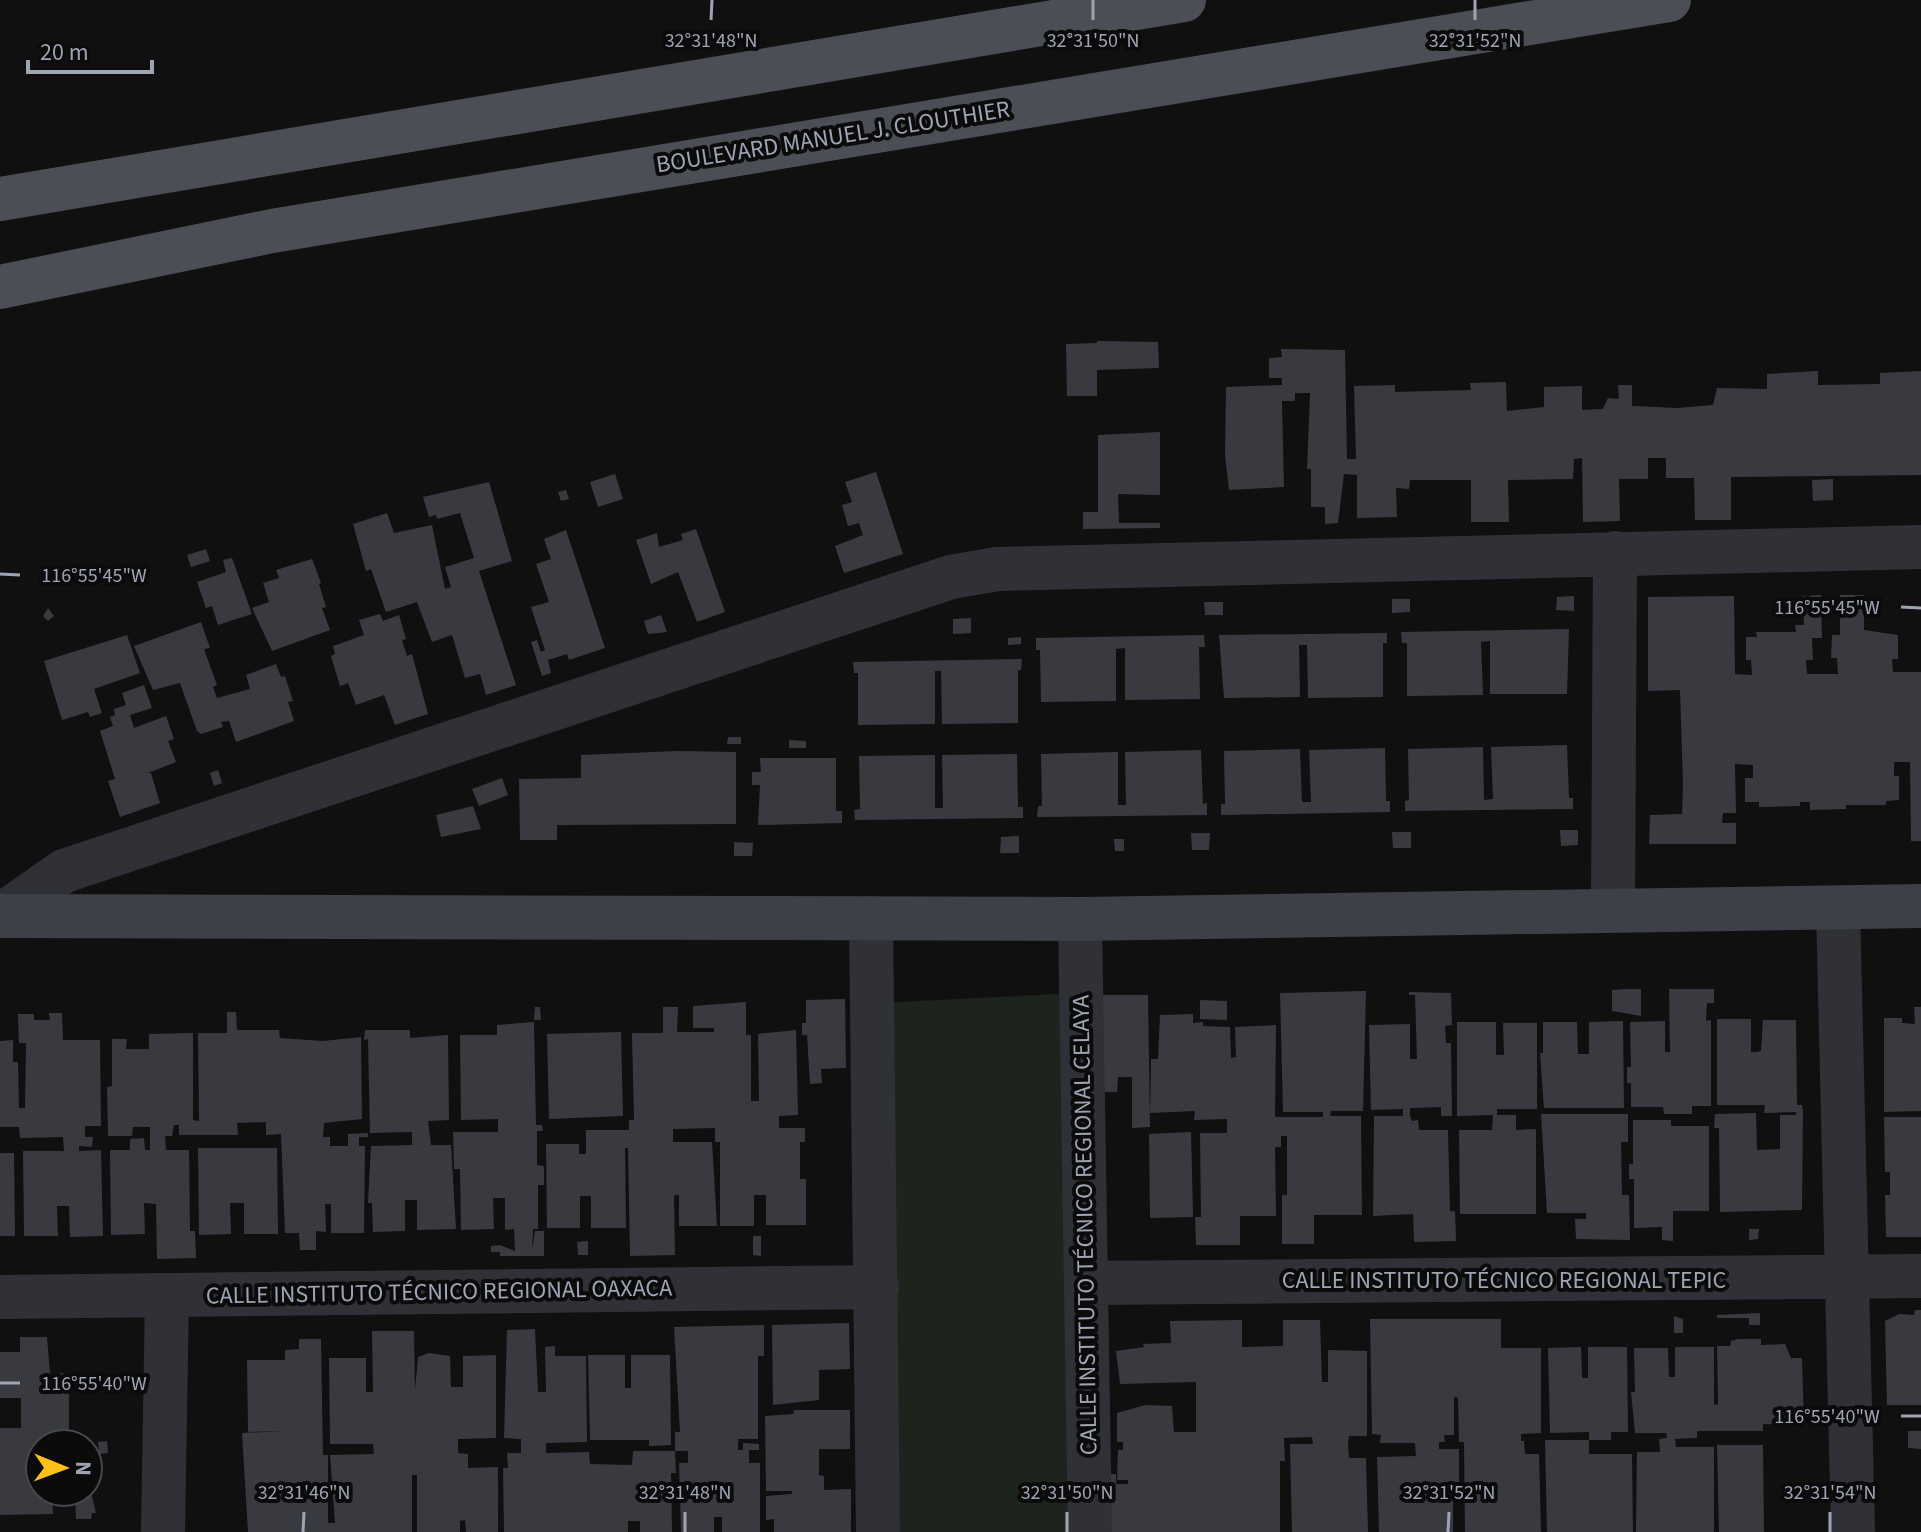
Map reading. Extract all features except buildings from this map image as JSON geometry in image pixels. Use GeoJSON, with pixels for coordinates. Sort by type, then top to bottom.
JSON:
{"type":"FeatureCollection","features":[{"type":"Feature","properties":{"kind":"main road"},"geometry":{"type":"LineString","coordinates":[[0,199],[1184,0]]}},
{"type":"Feature","properties":{"kind":"main road","name":"BOULEVARD MANUEL J. CLOUTHIER"},"geometry":{"type":"LineString","coordinates":[[0,287],[272,231],[1669,0]]}},
{"type":"Feature","properties":{"kind":"street"},"geometry":{"type":"LineString","coordinates":[[0,916],[64,871],[951,577],[997,569],[1921,547]]}},
{"type":"Feature","properties":{"kind":"street"},"geometry":{"type":"LineString","coordinates":[[1613,911],[1615,553]]}},
{"type":"Feature","properties":{"kind":"street"},"geometry":{"type":"LineString","coordinates":[[0,916],[1080,919],[1921,906]]}},
{"type":"Feature","properties":{"kind":"street"},"geometry":{"type":"LineString","coordinates":[[1838,908],[1853,1532]]}},
{"type":"Feature","properties":{"kind":"street"},"geometry":{"type":"LineString","coordinates":[[871,918],[878,1532]]}},
{"type":"Feature","properties":{"kind":"street","name":"CALLE INSTITUTO TÉCNICO REGIONAL CELAYA"},"geometry":{"type":"LineString","coordinates":[[1080,919],[1090,1532]]}},
{"type":"Feature","properties":{"kind":"street","name":"CALLE INSTITUTO TÉCNICO REGIONAL TEPIC"},"geometry":{"type":"LineString","coordinates":[[1086,1283],[1921,1276]]}},
{"type":"Feature","properties":{"kind":"street","name":"CALLE INSTITUTO TÉCNICO REGIONAL OAXACA"},"geometry":{"type":"LineString","coordinates":[[0,1297],[877,1287]]}},
{"type":"Feature","properties":{"kind":"street"},"geometry":{"type":"LineString","coordinates":[[163,1532],[167,1295]]}},
{"type":"Feature","properties":{"kind":"shaded area"},"geometry":{"type":"Polygon","coordinates":[[[1078,993],[1083,1532],[885,1532],[878,1003],[1078,993]]]}}]}
